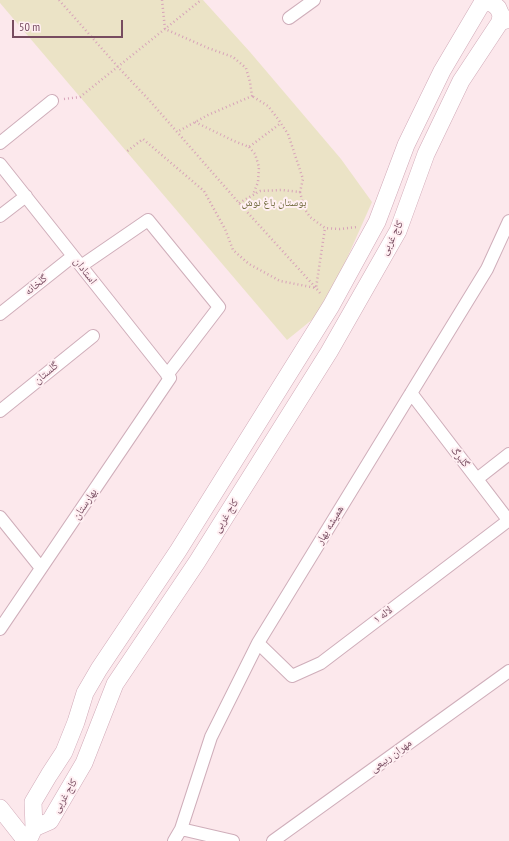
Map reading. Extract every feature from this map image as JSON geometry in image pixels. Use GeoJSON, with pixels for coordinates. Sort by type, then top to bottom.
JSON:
{"type":"FeatureCollection","features":[{"type":"Feature","properties":{"kind":"street"},"geometry":{"type":"LineString","coordinates":[[289,18],[314,0]]}},
{"type":"Feature","properties":{"kind":"street"},"geometry":{"type":"LineString","coordinates":[[483,1],[492,3],[498,8],[504,20]]}},
{"type":"Feature","properties":{"kind":"street","name":"کاج غربی"},"geometry":{"type":"LineString","coordinates":[[29,837],[33,802],[64,752],[76,722],[85,693],[99,669],[174,557],[331,306],[377,222],[406,145],[442,70],[483,1]]}},
{"type":"Feature","properties":{"kind":"street","name":"کاج غربی"},"geometry":{"type":"LineString","coordinates":[[29,837],[50,821],[84,763],[115,684],[193,568],[329,352],[398,231],[426,154],[461,81],[504,20]]}},
{"type":"Feature","properties":{"kind":"street"},"geometry":{"type":"LineString","coordinates":[[0,143],[52,101]]}},
{"type":"Feature","properties":{"kind":"street","name":"استادان"},"geometry":{"type":"LineString","coordinates":[[0,164],[169,377]]}},
{"type":"Feature","properties":{"kind":"street"},"geometry":{"type":"LineString","coordinates":[[0,216],[26,196]]}},
{"type":"Feature","properties":{"kind":"street","name":"بهارستان"},"geometry":{"type":"LineString","coordinates":[[0,629],[169,377],[219,308],[148,220],[81,266]]}},
{"type":"Feature","properties":{"kind":"street","name":"همیشه بهار"},"geometry":{"type":"LineString","coordinates":[[174,841],[181,828],[210,737],[258,643],[487,269],[509,221]]}},
{"type":"Feature","properties":{"kind":"street","name":"گلخانه"},"geometry":{"type":"LineString","coordinates":[[0,314],[73,256]]}},
{"type":"Feature","properties":{"kind":"street","name":"گلستان"},"geometry":{"type":"LineString","coordinates":[[0,411],[92,336]]}},
{"type":"Feature","properties":{"kind":"street"},"geometry":{"type":"LineString","coordinates":[[310,340],[329,352]]}},
{"type":"Feature","properties":{"kind":"street","name":"گلبرگ"},"geometry":{"type":"LineString","coordinates":[[411,393],[509,521]]}},
{"type":"Feature","properties":{"kind":"street"},"geometry":{"type":"LineString","coordinates":[[477,479],[509,454]]}},
{"type":"Feature","properties":{"kind":"street"},"geometry":{"type":"LineString","coordinates":[[0,517],[41,568]]}},
{"type":"Feature","properties":{"kind":"street","name":"لاله ۱"},"geometry":{"type":"LineString","coordinates":[[258,643],[292,676],[321,663],[509,521]]}},
{"type":"Feature","properties":{"kind":"street"},"geometry":{"type":"LineString","coordinates":[[174,557],[193,568]]}},
{"type":"Feature","properties":{"kind":"street","name":"مهران ربیعی"},"geometry":{"type":"LineString","coordinates":[[273,841],[509,671]]}},
{"type":"Feature","properties":{"kind":"street"},"geometry":{"type":"LineString","coordinates":[[0,808],[29,837]]}},
{"type":"Feature","properties":{"kind":"street"},"geometry":{"type":"LineString","coordinates":[[181,828],[232,841]]}},
{"type":"Feature","properties":{"kind":"path"},"geometry":{"type":"LineString","coordinates":[[59,0],[150,101],[238,203],[316,288]]}},
{"type":"Feature","properties":{"kind":"path"},"geometry":{"type":"LineString","coordinates":[[162,0],[165,29]]}},
{"type":"Feature","properties":{"kind":"path"},"geometry":{"type":"LineString","coordinates":[[80,97],[201,0]]}},
{"type":"Feature","properties":{"kind":"path"},"geometry":{"type":"LineString","coordinates":[[165,29],[233,57],[246,68],[252,96],[268,106],[288,134],[303,179],[300,192],[304,208],[310,216],[325,228],[353,228],[362,225]]}},
{"type":"Feature","properties":{"kind":"path"},"geometry":{"type":"LineString","coordinates":[[177,132],[220,109],[252,96]]}},
{"type":"Feature","properties":{"kind":"path"},"geometry":{"type":"LineString","coordinates":[[195,122],[249,147],[255,154],[259,167],[258,182],[253,195]]}},
{"type":"Feature","properties":{"kind":"path"},"geometry":{"type":"LineString","coordinates":[[249,147],[281,123]]}},
{"type":"Feature","properties":{"kind":"path"},"geometry":{"type":"LineString","coordinates":[[126,152],[143,139],[204,191],[225,229],[233,250],[249,264],[280,280],[316,288]]}},
{"type":"Feature","properties":{"kind":"path"},"geometry":{"type":"LineString","coordinates":[[238,203],[260,191],[282,190],[300,192]]}},
{"type":"Feature","properties":{"kind":"path"},"geometry":{"type":"LineString","coordinates":[[316,288],[325,228]]}},
{"type":"Feature","properties":{"kind":"green space","name":"بوستان باغ نوش"},"geometry":{"type":"Polygon","coordinates":[[[0,0],[203,0],[250,52],[341,159],[372,202],[324,310],[287,340],[0,3],[0,0]]]}}]}
